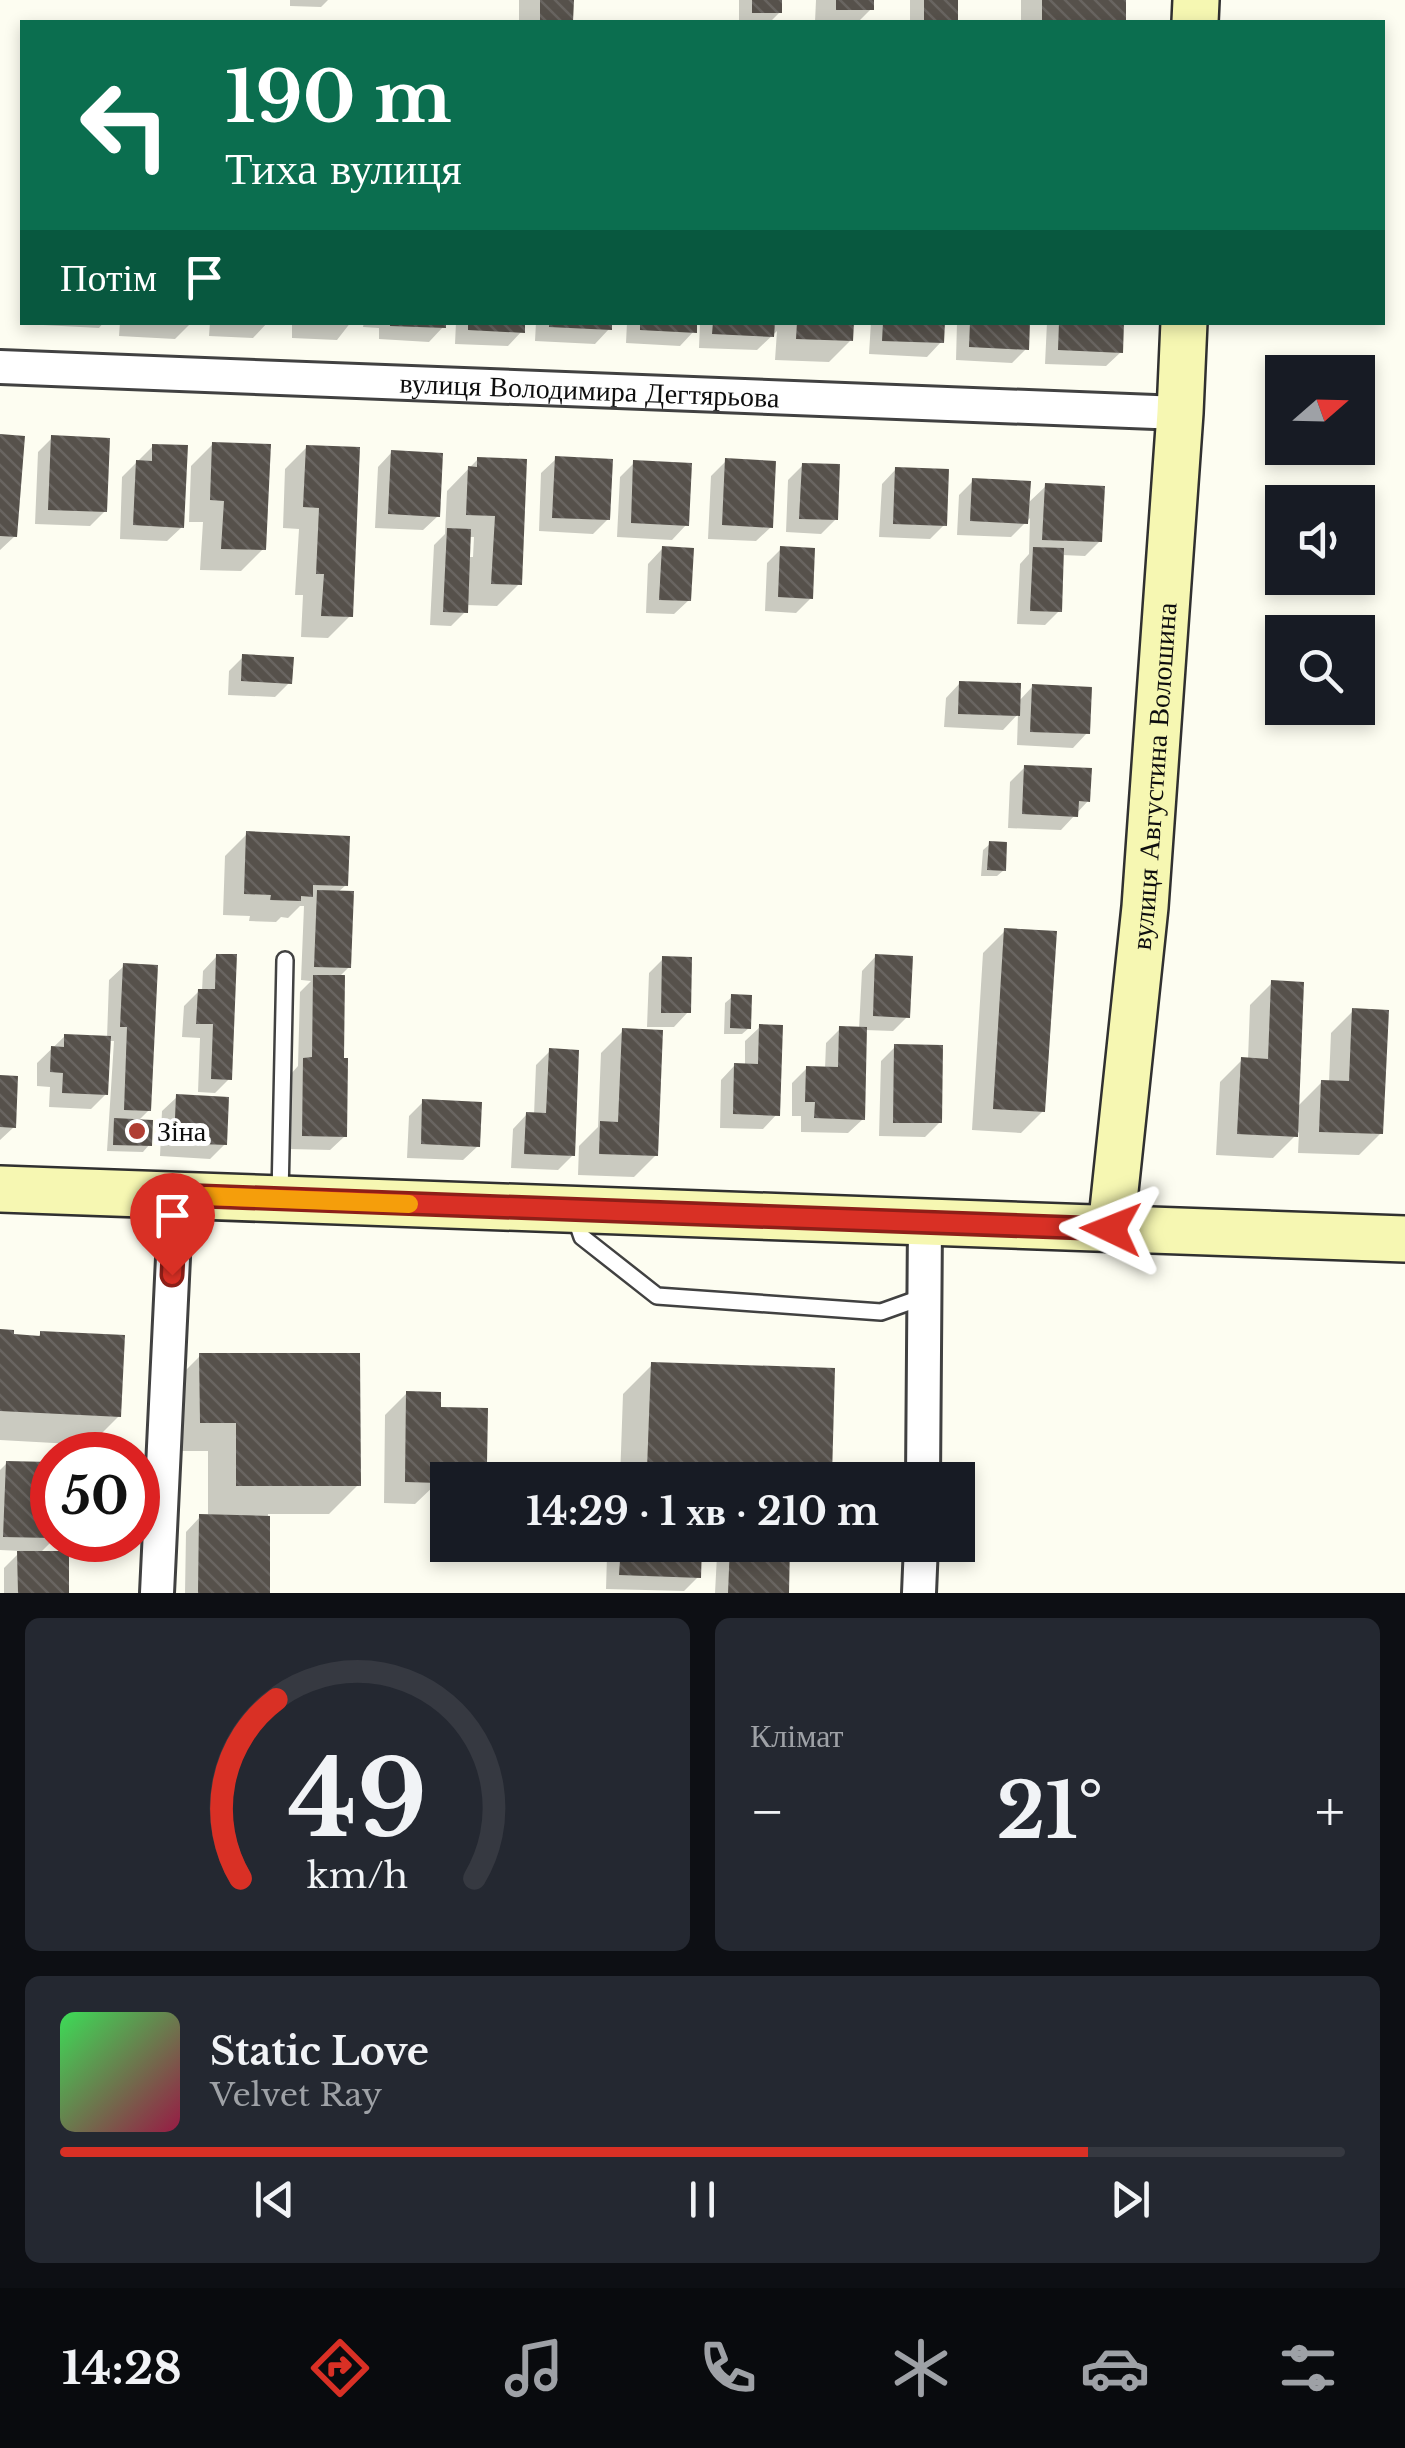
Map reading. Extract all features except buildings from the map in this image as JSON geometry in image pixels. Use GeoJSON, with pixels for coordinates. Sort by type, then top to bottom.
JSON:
{"type":"FeatureCollection","features":[{"type":"Feature","properties":{"kind":"main road","name":"вулиця Августина Волошина"},"geometry":{"type":"LineString","coordinates":[[1111,1229],[1144,907],[1184,325]]}},
{"type":"Feature","properties":{"kind":"main road"},"geometry":{"type":"LineString","coordinates":[[0,1190],[1405,1239]]}},
{"type":"Feature","properties":{"kind":"street","name":"вулиця Володимира Дегтярьова"},"geometry":{"type":"LineString","coordinates":[[0,367],[1180,413]]}},
{"type":"Feature","properties":{"kind":"street"},"geometry":{"type":"LineString","coordinates":[[156,1593],[176,1195]]}},
{"type":"Feature","properties":{"kind":"street"},"geometry":{"type":"LineString","coordinates":[[923,1462],[926,1224]]}},
{"type":"Feature","properties":{"kind":"street"},"geometry":{"type":"LineString","coordinates":[[920,1593],[921,1562]]}},
{"type":"Feature","properties":{"kind":"lane"},"geometry":{"type":"LineString","coordinates":[[280,1199],[285,960]]}},
{"type":"Feature","properties":{"kind":"lane"},"geometry":{"type":"LineString","coordinates":[[572,1210],[582,1237],[657,1296],[881,1312],[926,1296]]}},
{"type":"Feature","properties":{"kind":"slow traffic"},"geometry":{"type":"LineString","coordinates":[[206,1196],[409,1204]]}},
{"type":"Feature","properties":{"kind":"place","name":"Зіна"},"geometry":{"type":"Point","coordinates":[137,1131]}},
{"type":"Feature","properties":{"kind":"route"},"geometry":{"type":"LineString","coordinates":[[172,1275],[176,1195],[1111,1229]]}}]}
